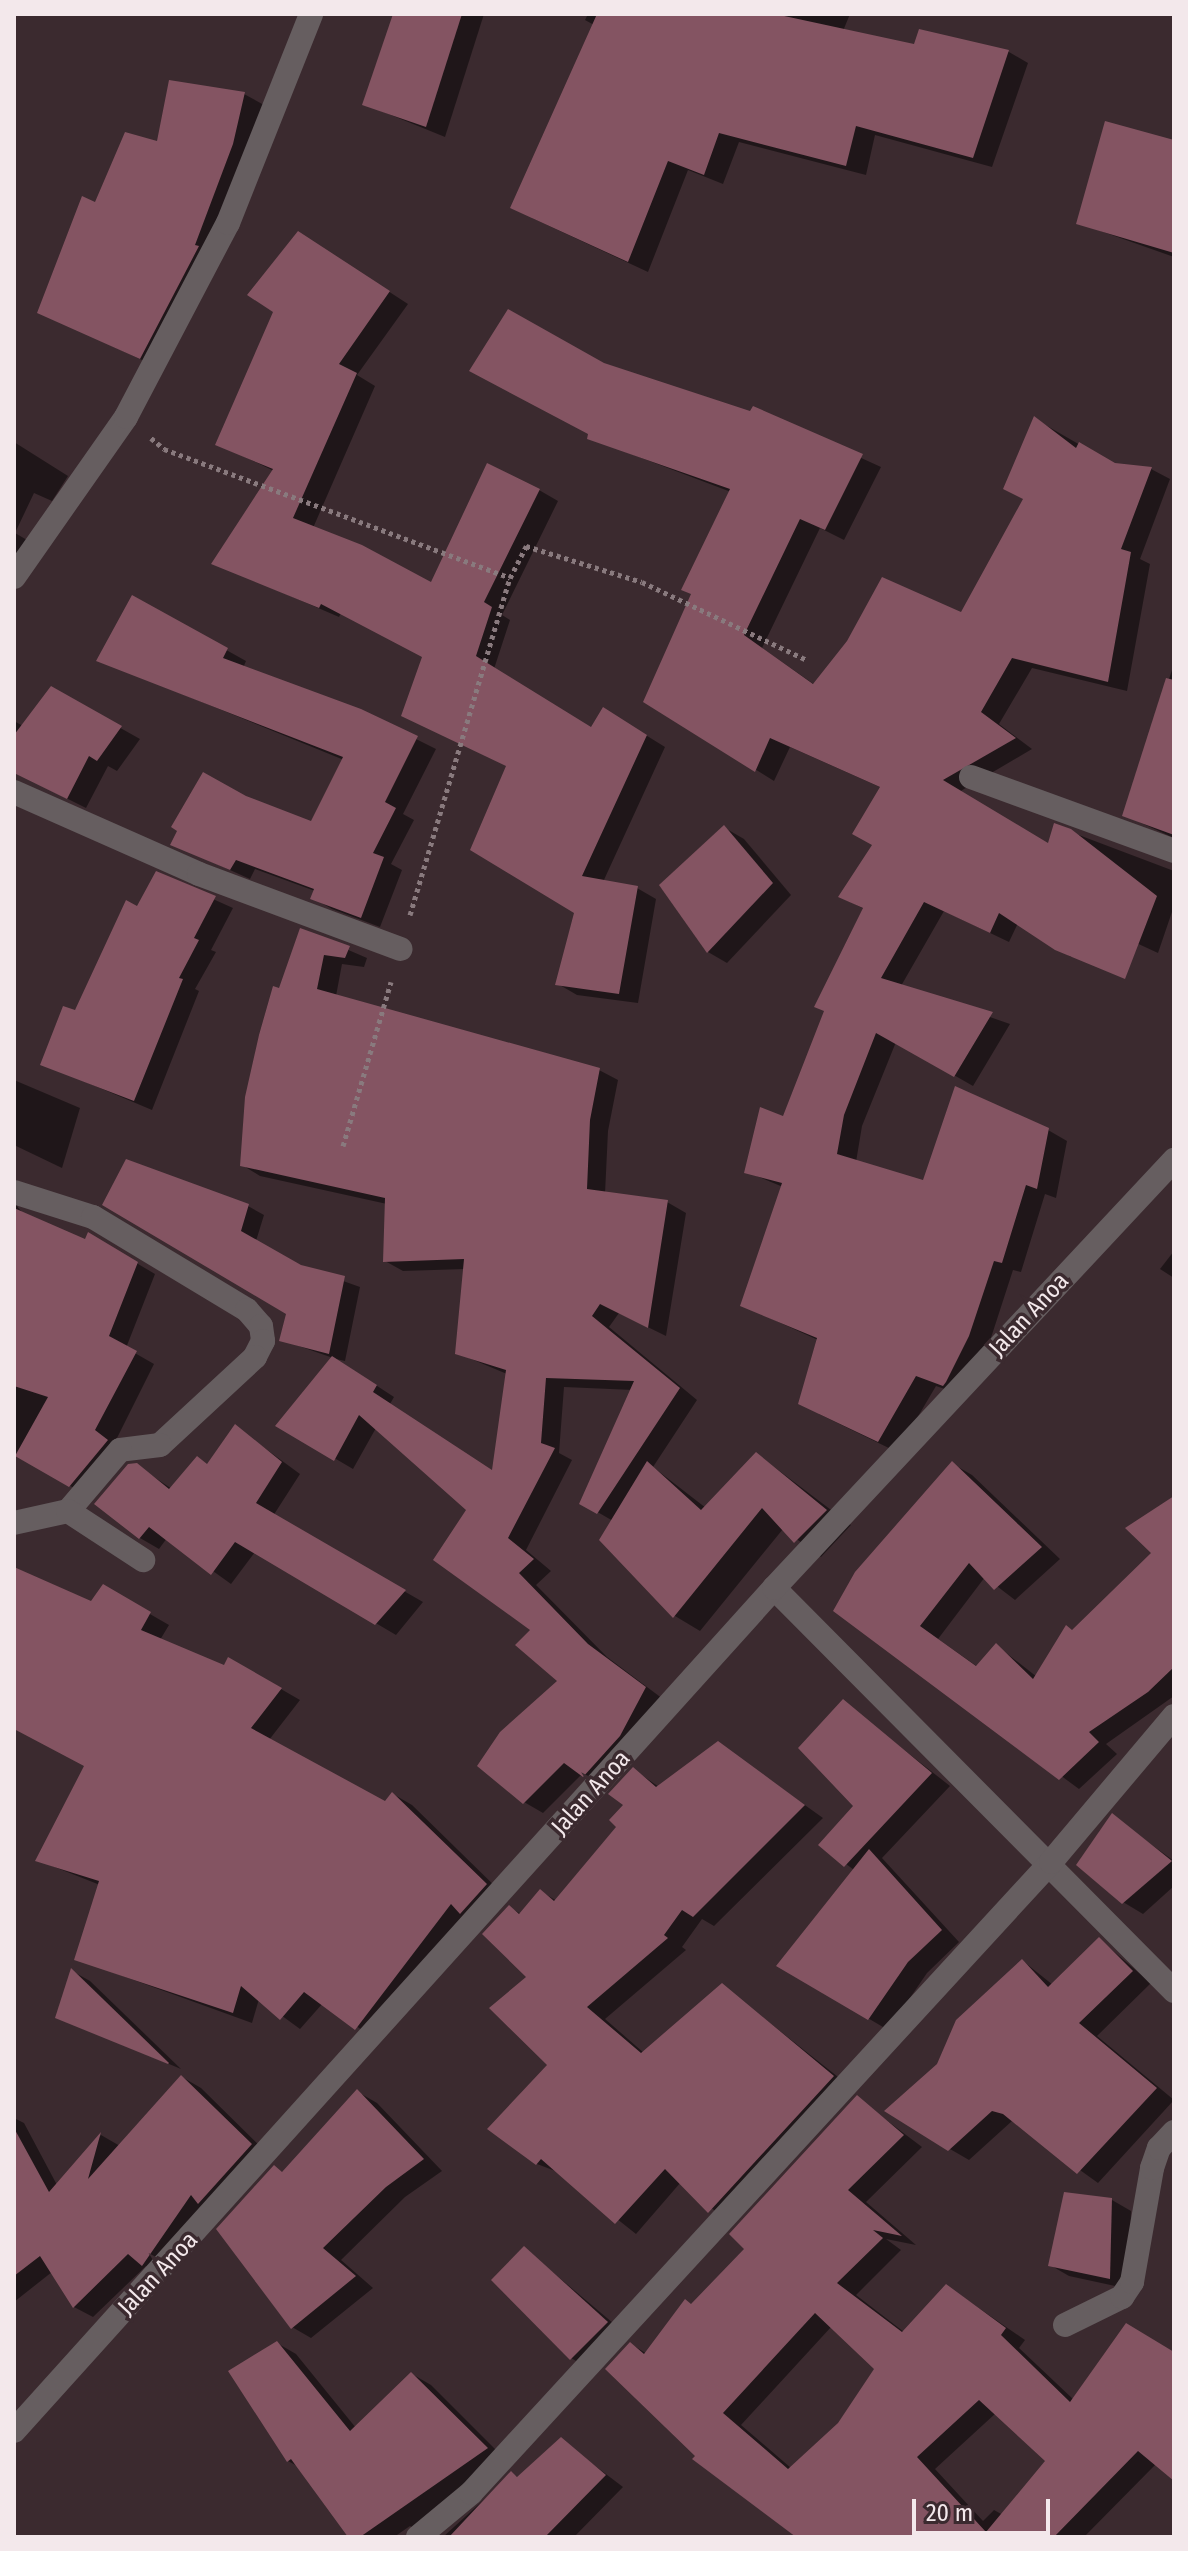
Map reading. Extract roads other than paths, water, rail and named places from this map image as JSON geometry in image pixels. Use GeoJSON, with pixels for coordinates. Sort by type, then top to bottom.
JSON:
{"type":"FeatureCollection","features":[{"type":"Feature","properties":{"kind":"street"},"geometry":{"type":"LineString","coordinates":[[14,577],[126,417],[228,223],[311,14]]}},
{"type":"Feature","properties":{"kind":"street"},"geometry":{"type":"LineString","coordinates":[[971,777],[1174,851]]}},
{"type":"Feature","properties":{"kind":"street"},"geometry":{"type":"LineString","coordinates":[[14,792],[199,874],[401,949]]}},
{"type":"Feature","properties":{"kind":"street","name":"Jalan Anoa"},"geometry":{"type":"LineString","coordinates":[[14,2431],[774,1588],[1174,1160]]}},
{"type":"Feature","properties":{"kind":"street"},"geometry":{"type":"LineString","coordinates":[[14,1192],[93,1217],[247,1310],[261,1326],[263,1341],[255,1357],[160,1445],[120,1450],[68,1511],[14,1523]]}},
{"type":"Feature","properties":{"kind":"street"},"geometry":{"type":"LineString","coordinates":[[68,1511],[143,1560]]}},
{"type":"Feature","properties":{"kind":"street"},"geometry":{"type":"LineString","coordinates":[[774,1588],[1051,1862],[1174,1991]]}},
{"type":"Feature","properties":{"kind":"street"},"geometry":{"type":"LineString","coordinates":[[418,2537],[471,2493],[1051,1862],[1174,1716]]}},
{"type":"Feature","properties":{"kind":"street"},"geometry":{"type":"LineString","coordinates":[[1065,2325],[1122,2297],[1132,2282],[1152,2168],[1159,2148],[1174,2132]]}}]}
